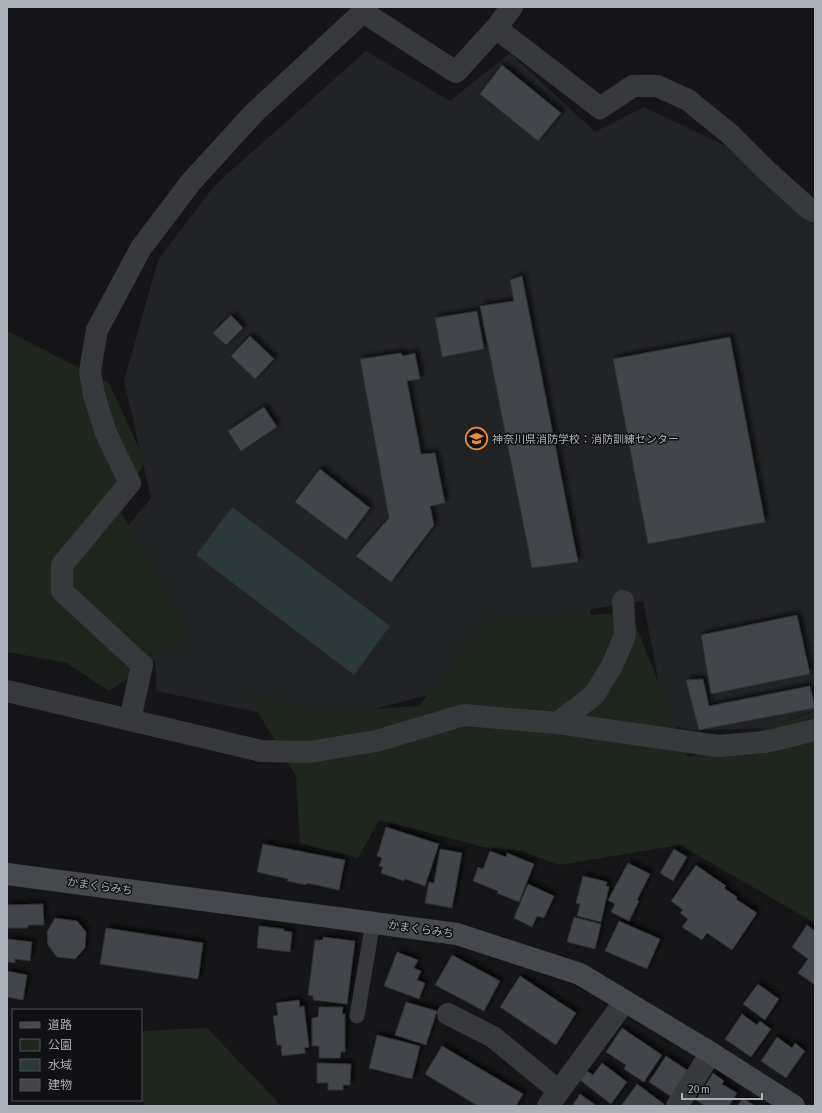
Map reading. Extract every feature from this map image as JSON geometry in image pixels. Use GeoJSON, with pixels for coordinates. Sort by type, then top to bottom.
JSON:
{"type":"FeatureCollection","features":[{"type":"Feature","properties":{"kind":"main road","name":"かまくらみち"},"geometry":{"type":"LineString","coordinates":[[7,874],[457,934],[580,974],[711,1053],[794,1106]]}},
{"type":"Feature","properties":{"kind":"street"},"geometry":{"type":"LineString","coordinates":[[130,720],[142,665],[62,591],[62,565],[130,482],[106,433],[94,395],[90,371],[97,330],[141,248],[191,182],[254,113],[361,10],[456,72],[496,28],[512,7]]}},
{"type":"Feature","properties":{"kind":"street"},"geometry":{"type":"LineString","coordinates":[[496,28],[600,108],[633,86],[657,86],[688,100],[731,134],[767,171],[808,208],[815,212]]}},
{"type":"Feature","properties":{"kind":"street"},"geometry":{"type":"LineString","coordinates":[[558,723],[594,695],[612,666],[625,635],[623,601]]}},
{"type":"Feature","properties":{"kind":"street"},"geometry":{"type":"LineString","coordinates":[[7,690],[261,751],[309,752],[376,741],[464,715],[558,723],[718,746],[765,742],[815,730]]}},
{"type":"Feature","properties":{"kind":"street"},"geometry":{"type":"LineString","coordinates":[[448,1014],[493,1037],[553,1099],[625,1001]]}},
{"type":"Feature","properties":{"kind":"street"},"geometry":{"type":"LineString","coordinates":[[677,1106],[711,1053]]}},
{"type":"Feature","properties":{"kind":"lane"},"geometry":{"type":"LineString","coordinates":[[357,1016],[373,922]]}},
{"type":"Feature","properties":{"kind":"shaded area","name":"神奈川県消防学校：消防訓練センター"},"geometry":{"type":"Polygon","coordinates":[[[366,51],[450,101],[510,53],[595,132],[644,107],[726,146],[815,226],[815,710],[769,728],[692,730],[667,724],[643,601],[591,609],[582,657],[316,724],[156,691],[155,636],[77,587],[151,498],[124,381],[158,260],[215,185],[366,51]]]}},
{"type":"Feature","properties":{"kind":"green space"},"geometry":{"type":"Polygon","coordinates":[[[7,331],[109,383],[145,461],[120,510],[191,636],[109,691],[67,663],[7,652],[7,331]]]}},
{"type":"Feature","properties":{"kind":"green space"},"geometry":{"type":"Polygon","coordinates":[[[631,613],[688,757],[815,711],[815,923],[680,845],[559,865],[521,851],[484,847],[379,820],[358,858],[300,843],[296,776],[248,695],[325,712],[419,706],[488,619],[631,613]]]}},
{"type":"Feature","properties":{"kind":"green space"},"geometry":{"type":"Polygon","coordinates":[[[207,1028],[277,1101],[279,1106],[145,1106],[142,1099],[142,1031],[207,1028]]]}},
{"type":"Feature","properties":{"kind":"water"},"geometry":{"type":"Polygon","coordinates":[[[232,507],[390,626],[354,675],[196,555],[232,507]]]}},
{"type":"Feature","properties":{"kind":"building"},"geometry":{"type":"Polygon","coordinates":[[[502,65],[561,113],[538,141],[480,94],[502,65]]]}},
{"type":"Feature","properties":{"kind":"building"},"geometry":{"type":"Polygon","coordinates":[[[522,276],[578,562],[532,568],[480,306],[514,301],[510,280],[522,276]]]}},
{"type":"Feature","properties":{"kind":"building"},"geometry":{"type":"Polygon","coordinates":[[[477,311],[484,349],[442,357],[435,318],[477,311]]]}},
{"type":"Feature","properties":{"kind":"building"},"geometry":{"type":"Polygon","coordinates":[[[231,315],[243,328],[226,345],[213,333],[231,315]]]}},
{"type":"Feature","properties":{"kind":"building"},"geometry":{"type":"Polygon","coordinates":[[[250,336],[274,359],[255,379],[231,356],[250,336]]]}},
{"type":"Feature","properties":{"kind":"building"},"geometry":{"type":"Polygon","coordinates":[[[730,337],[765,522],[648,544],[613,359],[730,337]]]}},
{"type":"Feature","properties":{"kind":"building"},"geometry":{"type":"Polygon","coordinates":[[[401,353],[403,356],[415,353],[420,379],[407,381],[421,454],[435,453],[445,503],[430,506],[434,525],[391,582],[356,556],[389,518],[360,359],[401,353]]]}},
{"type":"Feature","properties":{"kind":"building"},"geometry":{"type":"Polygon","coordinates":[[[264,407],[277,427],[241,451],[228,431],[264,407]]]}},
{"type":"Feature","properties":{"kind":"building"},"geometry":{"type":"Polygon","coordinates":[[[320,469],[370,508],[346,540],[295,502],[320,469]]]}},
{"type":"Feature","properties":{"kind":"building"},"geometry":{"type":"Polygon","coordinates":[[[797,615],[810,674],[711,694],[701,635],[797,615]]]}},
{"type":"Feature","properties":{"kind":"building"},"geometry":{"type":"Polygon","coordinates":[[[703,679],[709,706],[810,686],[815,708],[699,730],[686,680],[703,679]]]}},
{"type":"Feature","properties":{"kind":"building"},"geometry":{"type":"Polygon","coordinates":[[[386,827],[439,844],[425,886],[381,873],[383,867],[379,866],[382,858],[377,856],[386,827]]]}},
{"type":"Feature","properties":{"kind":"building"},"geometry":{"type":"Polygon","coordinates":[[[263,844],[345,860],[339,890],[307,883],[306,885],[287,881],[288,879],[257,872],[263,844]]]}},
{"type":"Feature","properties":{"kind":"building"},"geometry":{"type":"Polygon","coordinates":[[[440,849],[462,853],[452,908],[425,903],[429,882],[434,883],[440,849]]]}},
{"type":"Feature","properties":{"kind":"building"},"geometry":{"type":"Polygon","coordinates":[[[674,849],[687,857],[673,881],[660,873],[674,849]]]}},
{"type":"Feature","properties":{"kind":"building"},"geometry":{"type":"Polygon","coordinates":[[[490,851],[506,857],[507,853],[534,864],[519,902],[497,893],[498,891],[473,881],[478,867],[483,869],[490,851]]]}},
{"type":"Feature","properties":{"kind":"building"},"geometry":{"type":"Polygon","coordinates":[[[628,863],[650,874],[637,900],[639,901],[629,921],[611,912],[615,904],[608,900],[628,863]]]}},
{"type":"Feature","properties":{"kind":"building"},"geometry":{"type":"Polygon","coordinates":[[[696,865],[726,886],[724,888],[737,897],[736,899],[757,913],[732,950],[707,933],[702,940],[682,927],[688,919],[680,913],[683,910],[671,901],[696,865]]]}},
{"type":"Feature","properties":{"kind":"building"},"geometry":{"type":"Polygon","coordinates":[[[583,876],[607,882],[606,886],[609,887],[601,922],[577,916],[580,904],[576,903],[583,876]]]}},
{"type":"Feature","properties":{"kind":"building"},"geometry":{"type":"Polygon","coordinates":[[[528,884],[554,896],[544,918],[537,916],[532,927],[514,918],[528,884]]]}},
{"type":"Feature","properties":{"kind":"building"},"geometry":{"type":"Polygon","coordinates":[[[43,904],[44,925],[28,925],[28,928],[7,928],[7,905],[43,904]]]}},
{"type":"Feature","properties":{"kind":"building"},"geometry":{"type":"Polygon","coordinates":[[[574,917],[601,924],[595,949],[567,942],[574,917]]]}},
{"type":"Feature","properties":{"kind":"building"},"geometry":{"type":"Polygon","coordinates":[[[55,918],[77,921],[86,932],[85,948],[75,959],[57,957],[48,945],[47,932],[55,918]]]}},
{"type":"Feature","properties":{"kind":"building"},"geometry":{"type":"Polygon","coordinates":[[[619,921],[660,939],[647,969],[605,951],[619,921]]]}},
{"type":"Feature","properties":{"kind":"building"},"geometry":{"type":"Polygon","coordinates":[[[807,925],[815,931],[815,985],[798,973],[808,959],[792,947],[807,925]]]}},
{"type":"Feature","properties":{"kind":"building"},"geometry":{"type":"Polygon","coordinates":[[[259,926],[284,929],[284,931],[292,932],[290,952],[257,948],[259,926]]]}},
{"type":"Feature","properties":{"kind":"building"},"geometry":{"type":"Polygon","coordinates":[[[106,928],[203,943],[198,979],[100,964],[106,928]]]}},
{"type":"Feature","properties":{"kind":"building"},"geometry":{"type":"Polygon","coordinates":[[[323,937],[355,941],[347,1004],[313,1000],[313,996],[308,995],[315,940],[323,940],[323,937]]]}},
{"type":"Feature","properties":{"kind":"building"},"geometry":{"type":"Polygon","coordinates":[[[7,939],[32,942],[30,961],[15,959],[15,963],[7,962],[7,939]]]}},
{"type":"Feature","properties":{"kind":"building"},"geometry":{"type":"Polygon","coordinates":[[[397,952],[418,960],[414,968],[421,971],[417,980],[425,983],[419,999],[384,986],[397,952]]]}},
{"type":"Feature","properties":{"kind":"building"},"geometry":{"type":"Polygon","coordinates":[[[452,955],[500,981],[484,1011],[435,985],[452,955]]]}},
{"type":"Feature","properties":{"kind":"building"},"geometry":{"type":"Polygon","coordinates":[[[7,971],[27,975],[23,1000],[7,997],[7,971]]]}},
{"type":"Feature","properties":{"kind":"building"},"geometry":{"type":"Polygon","coordinates":[[[520,976],[576,1013],[556,1045],[500,1007],[520,976]]]}},
{"type":"Feature","properties":{"kind":"building"},"geometry":{"type":"Polygon","coordinates":[[[758,984],[779,999],[765,1020],[743,1004],[758,984]]]}},
{"type":"Feature","properties":{"kind":"building"},"geometry":{"type":"Polygon","coordinates":[[[299,1000],[300,1007],[304,1006],[309,1047],[304,1048],[306,1053],[282,1056],[281,1045],[277,1045],[273,1016],[278,1015],[276,1003],[299,1000]]]}},
{"type":"Feature","properties":{"kind":"building"},"geometry":{"type":"Polygon","coordinates":[[[406,1002],[437,1011],[426,1045],[395,1035],[406,1002]]]}},
{"type":"Feature","properties":{"kind":"building"},"geometry":{"type":"Polygon","coordinates":[[[319,1007],[343,1007],[342,1014],[345,1014],[345,1052],[341,1052],[340,1058],[319,1058],[319,1046],[312,1046],[312,1018],[318,1017],[319,1007]]]}},
{"type":"Feature","properties":{"kind":"building"},"geometry":{"type":"Polygon","coordinates":[[[742,1014],[757,1025],[760,1021],[771,1029],[751,1057],[725,1039],[742,1014]]]}},
{"type":"Feature","properties":{"kind":"building"},"geometry":{"type":"Polygon","coordinates":[[[622,1028],[662,1055],[644,1082],[624,1069],[626,1065],[606,1052],[622,1028]]]}},
{"type":"Feature","properties":{"kind":"building"},"geometry":{"type":"Polygon","coordinates":[[[377,1035],[420,1046],[412,1079],[369,1068],[377,1035]]]}},
{"type":"Feature","properties":{"kind":"building"},"geometry":{"type":"Polygon","coordinates":[[[777,1037],[792,1048],[795,1043],[805,1051],[786,1078],[761,1061],[777,1037]]]}},
{"type":"Feature","properties":{"kind":"building"},"geometry":{"type":"Polygon","coordinates":[[[442,1046],[523,1094],[516,1106],[478,1106],[425,1074],[442,1046]]]}},
{"type":"Feature","properties":{"kind":"building"},"geometry":{"type":"Polygon","coordinates":[[[666,1056],[690,1072],[672,1097],[649,1082],[666,1056]]]}},
{"type":"Feature","properties":{"kind":"building"},"geometry":{"type":"Polygon","coordinates":[[[317,1063],[351,1064],[350,1085],[343,1085],[343,1090],[328,1090],[328,1083],[317,1083],[317,1063]]]}},
{"type":"Feature","properties":{"kind":"building"},"geometry":{"type":"Polygon","coordinates":[[[602,1063],[627,1082],[611,1104],[580,1080],[587,1071],[593,1075],[602,1063]]]}},
{"type":"Feature","properties":{"kind":"building"},"geometry":{"type":"Polygon","coordinates":[[[713,1073],[724,1081],[722,1084],[737,1093],[729,1106],[705,1106],[696,1100],[713,1073]]]}},
{"type":"Feature","properties":{"kind":"building"},"geometry":{"type":"Polygon","coordinates":[[[637,1084],[664,1104],[662,1106],[621,1106],[637,1084]]]}},
{"type":"Feature","properties":{"kind":"building"},"geometry":{"type":"Polygon","coordinates":[[[580,1094],[597,1106],[572,1106],[580,1094]]]}},
{"type":"Feature","properties":{"kind":"building"},"geometry":{"type":"Polygon","coordinates":[[[743,1098],[755,1106],[737,1106],[743,1098]]]}},
{"type":"Feature","properties":{"kind":"place","name":"神奈川県消防学校：消防訓練センター"},"geometry":{"type":"Point","coordinates":[476,439]}}]}
